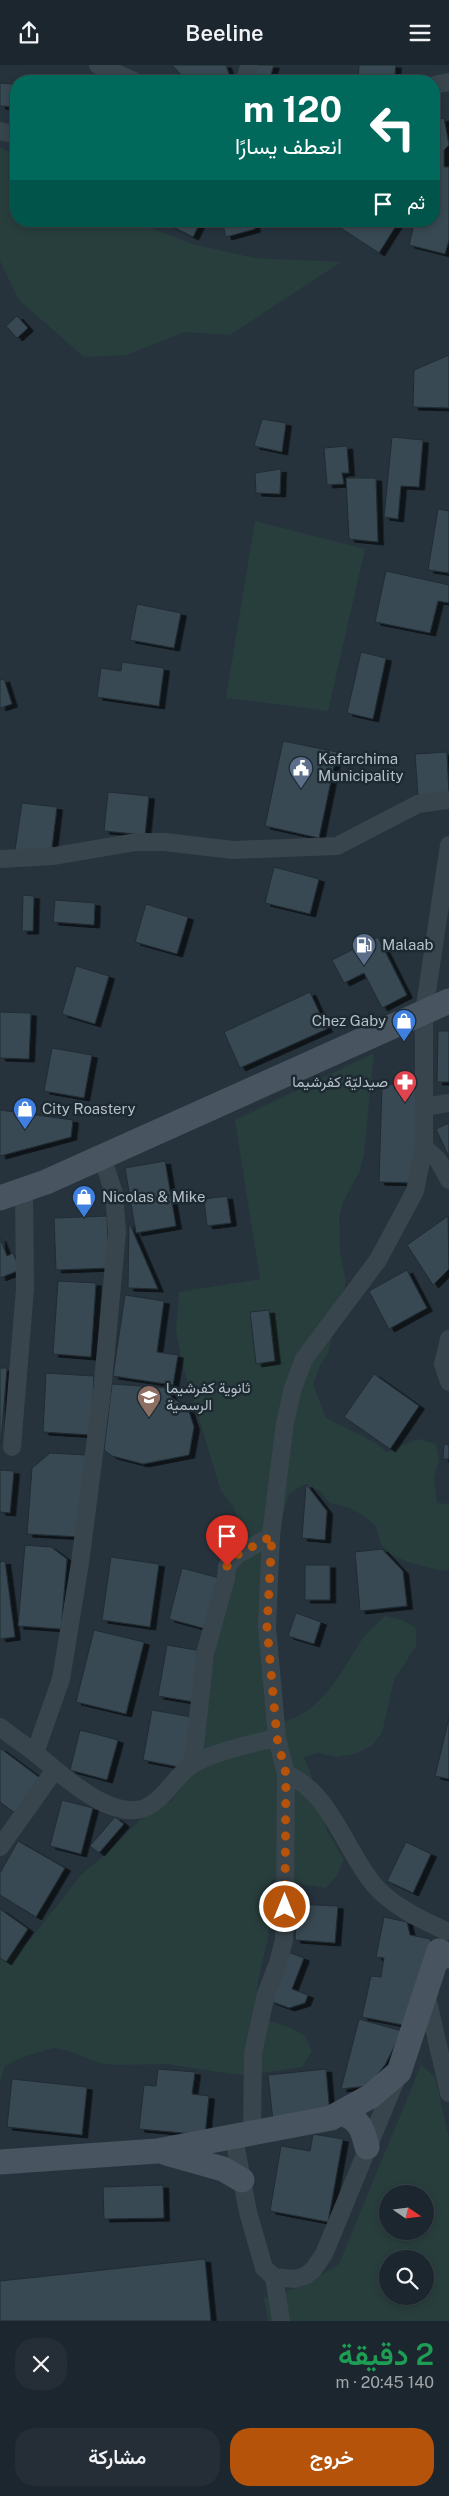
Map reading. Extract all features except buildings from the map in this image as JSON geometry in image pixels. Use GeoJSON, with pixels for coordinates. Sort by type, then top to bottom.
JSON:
{"type":"FeatureCollection","features":[{"type":"Feature","properties":{"kind":"street"},"geometry":{"type":"LineString","coordinates":[[98,65],[120,75]]}},
{"type":"Feature","properties":{"kind":"street"},"geometry":{"type":"LineString","coordinates":[[0,859],[54,856],[136,843],[165,842],[233,850],[337,846],[418,805],[449,800]]}},
{"type":"Feature","properties":{"kind":"street"},"geometry":{"type":"LineString","coordinates":[[286,1774],[299,1779],[314,1794],[330,1815],[356,1860],[381,1891],[446,1939],[399,2072],[319,2263],[305,2276],[295,2279],[274,2277],[264,2268],[242,2180],[243,2136],[253,2053],[266,1994],[278,1963],[284,1940],[286,1774],[277,1738],[267,1627],[272,1536],[285,1423],[292,1388],[304,1359],[378,1260],[396,1231],[415,1191],[424,1147],[424,1012],[449,845]]}},
{"type":"Feature","properties":{"kind":"street"},"geometry":{"type":"LineString","coordinates":[[0,1198],[46,1182],[449,1001]]}},
{"type":"Feature","properties":{"kind":"street"},"geometry":{"type":"LineString","coordinates":[[424,1107],[449,1103]]}},
{"type":"Feature","properties":{"kind":"street"},"geometry":{"type":"LineString","coordinates":[[424,1147],[438,1160],[449,1181]]}},
{"type":"Feature","properties":{"kind":"street"},"geometry":{"type":"LineString","coordinates":[[35,1753],[61,1679],[80,1563],[102,1392],[118,1232],[114,1193],[102,1157]]}},
{"type":"Feature","properties":{"kind":"street"},"geometry":{"type":"LineString","coordinates":[[12,1447],[25,1289],[24,1189]]}},
{"type":"Feature","properties":{"kind":"street"},"geometry":{"type":"LineString","coordinates":[[449,1339],[444,1364],[449,1382]]}},
{"type":"Feature","properties":{"kind":"street"},"geometry":{"type":"LineString","coordinates":[[193,1764],[205,1654],[226,1578],[227,1566],[237,1555],[272,1536]]}},
{"type":"Feature","properties":{"kind":"street"},"geometry":{"type":"LineString","coordinates":[[0,1727],[35,1753],[54,1771],[102,1803],[129,1810],[152,1805],[193,1764],[239,1747],[277,1738]]}},
{"type":"Feature","properties":{"kind":"street"},"geometry":{"type":"LineString","coordinates":[[0,1847],[54,1771]]}},
{"type":"Feature","properties":{"kind":"street"},"geometry":{"type":"LineString","coordinates":[[426,1993],[449,2093]]}},
{"type":"Feature","properties":{"kind":"street"},"geometry":{"type":"LineString","coordinates":[[0,2162],[157,2151],[330,2119],[371,2096],[399,2072]]}},
{"type":"Feature","properties":{"kind":"street"},"geometry":{"type":"LineString","coordinates":[[341,2113],[358,2122],[363,2130],[367,2147]]}},
{"type":"Feature","properties":{"kind":"street"},"geometry":{"type":"LineString","coordinates":[[157,2151],[223,2169],[242,2180]]}},
{"type":"Feature","properties":{"kind":"street"},"geometry":{"type":"LineString","coordinates":[[274,2277],[281,2321]]}},
{"type":"Feature","properties":{"kind":"green space"},"geometry":{"type":"Polygon","coordinates":[[[0,148],[10,151],[10,227],[149,227],[193,244],[254,258],[341,262],[230,335],[185,332],[126,355],[84,357],[19,300],[0,261],[0,148]]]}},
{"type":"Feature","properties":{"kind":"green space"},"geometry":{"type":"Polygon","coordinates":[[[255,521],[365,549],[328,711],[226,698],[255,521]]]}},
{"type":"Feature","properties":{"kind":"green space"},"geometry":{"type":"Polygon","coordinates":[[[374,1053],[364,1153],[360,1170],[343,1202],[339,1219],[340,1251],[346,1282],[328,1353],[319,1368],[313,1385],[326,1418],[374,1442],[387,1452],[418,1439],[436,1444],[439,1460],[434,1478],[437,1503],[449,1504],[449,1570],[441,1571],[408,1562],[392,1555],[381,1545],[376,1526],[350,1508],[330,1503],[319,1490],[303,1485],[289,1494],[279,1527],[264,1674],[264,1696],[273,1712],[286,1721],[299,1716],[311,1708],[330,1689],[363,1638],[385,1616],[402,1620],[416,1628],[416,1646],[394,1680],[382,1733],[371,1746],[355,1754],[336,1757],[318,1753],[304,1757],[327,1831],[344,1860],[337,1875],[326,1888],[273,1880],[265,1893],[268,1905],[269,1927],[257,1986],[259,2017],[291,2028],[305,2036],[312,2051],[302,2067],[249,2075],[167,2064],[117,2065],[99,2063],[69,2051],[53,2048],[20,2058],[5,2066],[0,2082],[0,1960],[29,1941],[81,1875],[108,1852],[141,1819],[155,1808],[170,1802],[181,1788],[216,1650],[211,1613],[233,1548],[241,1536],[239,1520],[232,1505],[221,1491],[183,1366],[176,1330],[179,1292],[260,1279],[235,1120],[374,1053]]]}},
{"type":"Feature","properties":{"kind":"green space"},"geometry":{"type":"Polygon","coordinates":[[[421,2065],[435,2077],[449,2138],[449,2321],[268,2321],[264,2298],[304,2286],[339,2264],[421,2065]]]}},
{"type":"Feature","properties":{"kind":"place","name":"Kafarchima Municipality"},"geometry":{"type":"Point","coordinates":[301,789]}},
{"type":"Feature","properties":{"kind":"place","name":"Malaab"},"geometry":{"type":"Point","coordinates":[364,966]}},
{"type":"Feature","properties":{"kind":"place","name":"Chez Gaby"},"geometry":{"type":"Point","coordinates":[404,1042]}},
{"type":"Feature","properties":{"kind":"place","name":"صيدليّة كفرشيما"},"geometry":{"type":"Point","coordinates":[405,1103]}},
{"type":"Feature","properties":{"kind":"place","name":"City Roastery"},"geometry":{"type":"Point","coordinates":[25,1130]}},
{"type":"Feature","properties":{"kind":"place","name":"Nicolas & Mike"},"geometry":{"type":"Point","coordinates":[84,1218]}},
{"type":"Feature","properties":{"kind":"place","name":"ثانوية كفرشيما الرسمية"},"geometry":{"type":"Point","coordinates":[149,1418]}},
{"type":"Feature","properties":{"kind":"route"},"geometry":{"type":"LineString","coordinates":[[227,1566],[237,1555],[272,1536],[267,1627],[277,1738],[286,1774],[284,1794],[285,1907]]}}]}
